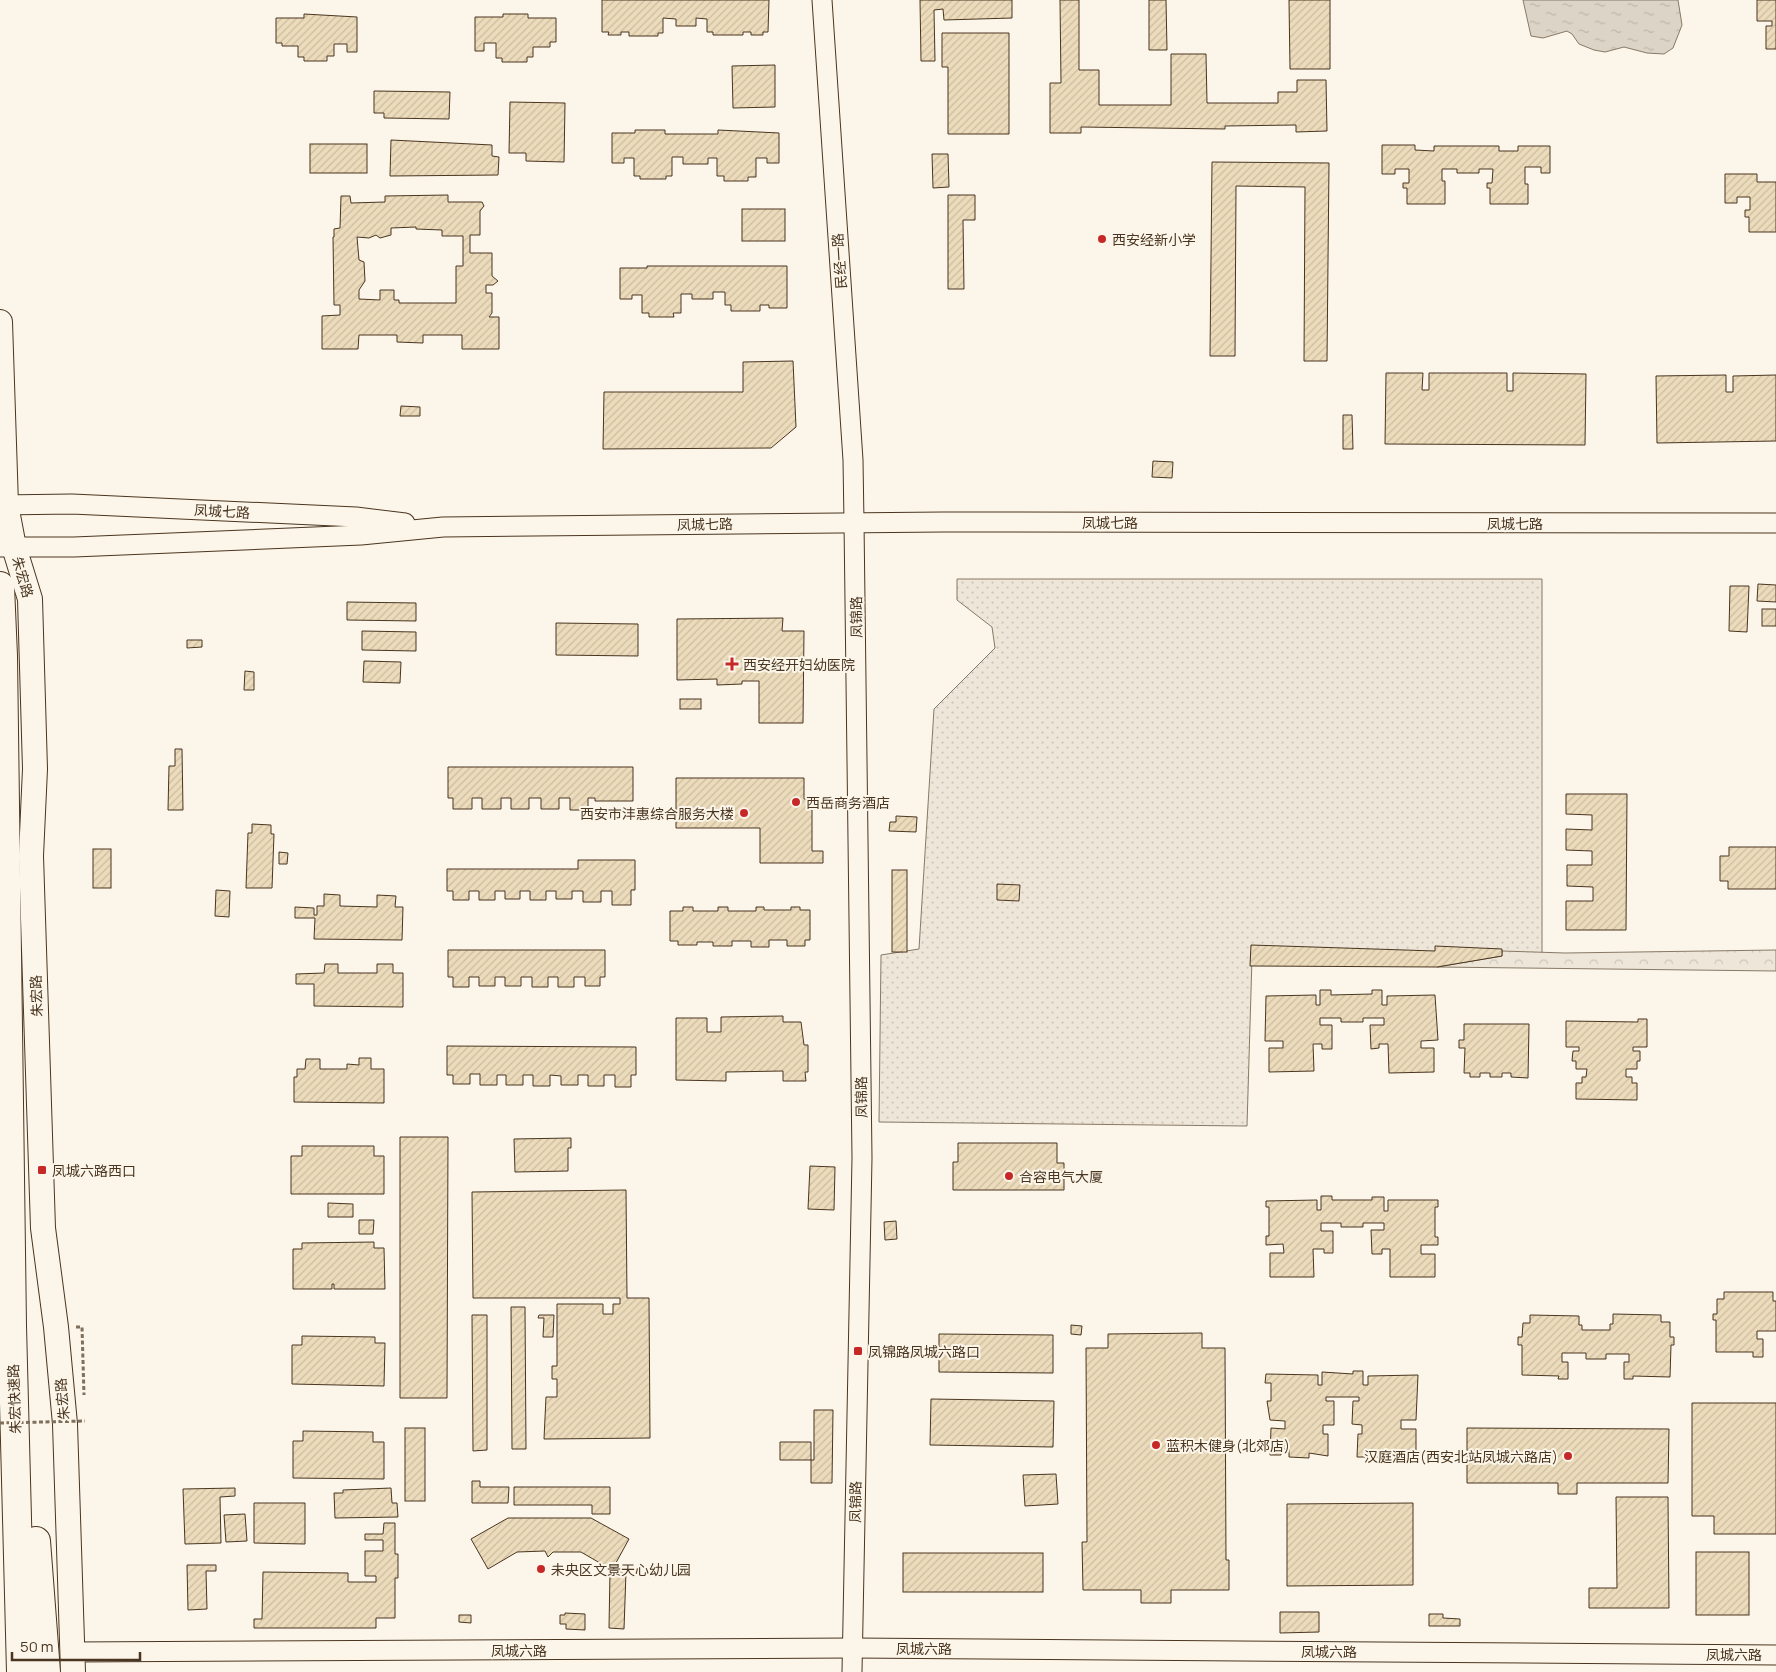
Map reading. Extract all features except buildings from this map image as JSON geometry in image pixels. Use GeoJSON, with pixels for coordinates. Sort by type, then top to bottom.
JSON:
{"type":"FeatureCollection","features":[{"type":"Feature","properties":{"kind":"highway","name":"朱宏快速路"},"geometry":{"type":"LineString","coordinates":[[0,586],[3,656],[12,1326],[22,1672]]}},
{"type":"Feature","properties":{"kind":"highway"},"geometry":{"type":"LineString","coordinates":[[12,1326],[35,1534],[46,1672]]}},
{"type":"Feature","properties":{"kind":"main road","name":"朱宏路"},"geometry":{"type":"LineString","coordinates":[[0,322],[3,505],[7,547],[30,599],[35,769],[31,856],[43,1228],[56,1327],[65,1424],[73,1662]]}},
{"type":"Feature","properties":{"kind":"street","name":"民经一路"},"geometry":{"type":"LineString","coordinates":[[822,0],[853,460],[854,522]]}},
{"type":"Feature","properties":{"kind":"street","name":"凤城七路"},"geometry":{"type":"LineString","coordinates":[[3,505],[72,504],[336,516],[444,527]]}},
{"type":"Feature","properties":{"kind":"street","name":"凤城七路"},"geometry":{"type":"LineString","coordinates":[[7,547],[74,547],[360,535],[444,527],[854,522],[1776,523]]}},
{"type":"Feature","properties":{"kind":"street","name":"凤锦路"},"geometry":{"type":"LineString","coordinates":[[852,1672],[862,1158],[854,522]]}},
{"type":"Feature","properties":{"kind":"street","name":"凤城六路"},"geometry":{"type":"LineString","coordinates":[[73,1662],[852,1648],[1776,1655]]}},
{"type":"Feature","properties":{"kind":"path"},"geometry":{"type":"LineString","coordinates":[[82,1327],[85,1402]]}},
{"type":"Feature","properties":{"kind":"path"},"geometry":{"type":"LineString","coordinates":[[0,1423],[85,1421],[85,1412]]}},
{"type":"Feature","properties":{"kind":"green space"},"geometry":{"type":"Polygon","coordinates":[[[957,579],[1542,579],[1542,958],[1252,958],[1247,1126],[879,1122],[881,955],[919,949],[934,709],[995,648],[992,627],[957,600],[957,579]]]}},
{"type":"Feature","properties":{"kind":"green space"},"geometry":{"type":"Polygon","coordinates":[[[1776,950],[1776,971],[1437,967],[1502,956],[1502,951],[1565,953],[1776,950]]]}},
{"type":"Feature","properties":{"kind":"water"},"geometry":{"type":"Polygon","coordinates":[[[1523,0],[1678,0],[1682,25],[1673,48],[1664,54],[1647,53],[1624,47],[1605,52],[1579,44],[1572,34],[1567,31],[1543,38],[1531,36],[1523,0]]]}},
{"type":"Feature","properties":{"kind":"place","name":"西安经新小学"},"geometry":{"type":"Point","coordinates":[1102,239]}},
{"type":"Feature","properties":{"kind":"place","name":"西安经开妇幼医院"},"geometry":{"type":"Point","coordinates":[732,664]}},
{"type":"Feature","properties":{"kind":"place","name":"西岳商务酒店"},"geometry":{"type":"Point","coordinates":[796,802]}},
{"type":"Feature","properties":{"kind":"place","name":"西安市沣惠综合服务大楼"},"geometry":{"type":"Point","coordinates":[744,813]}},
{"type":"Feature","properties":{"kind":"place","name":"凤城六路西口"},"geometry":{"type":"Point","coordinates":[42,1170]}},
{"type":"Feature","properties":{"kind":"place","name":"合容电气大厦"},"geometry":{"type":"Point","coordinates":[1009,1176]}},
{"type":"Feature","properties":{"kind":"place","name":"凤锦路凤城六路口"},"geometry":{"type":"Point","coordinates":[858,1351]}},
{"type":"Feature","properties":{"kind":"place","name":"蓝积木健身(北郊店)"},"geometry":{"type":"Point","coordinates":[1156,1445]}},
{"type":"Feature","properties":{"kind":"place","name":"汉庭酒店(西安北站凤城六路店)"},"geometry":{"type":"Point","coordinates":[1568,1456]}},
{"type":"Feature","properties":{"kind":"place","name":"未央区文景天心幼儿园"},"geometry":{"type":"Point","coordinates":[541,1569]}}]}
